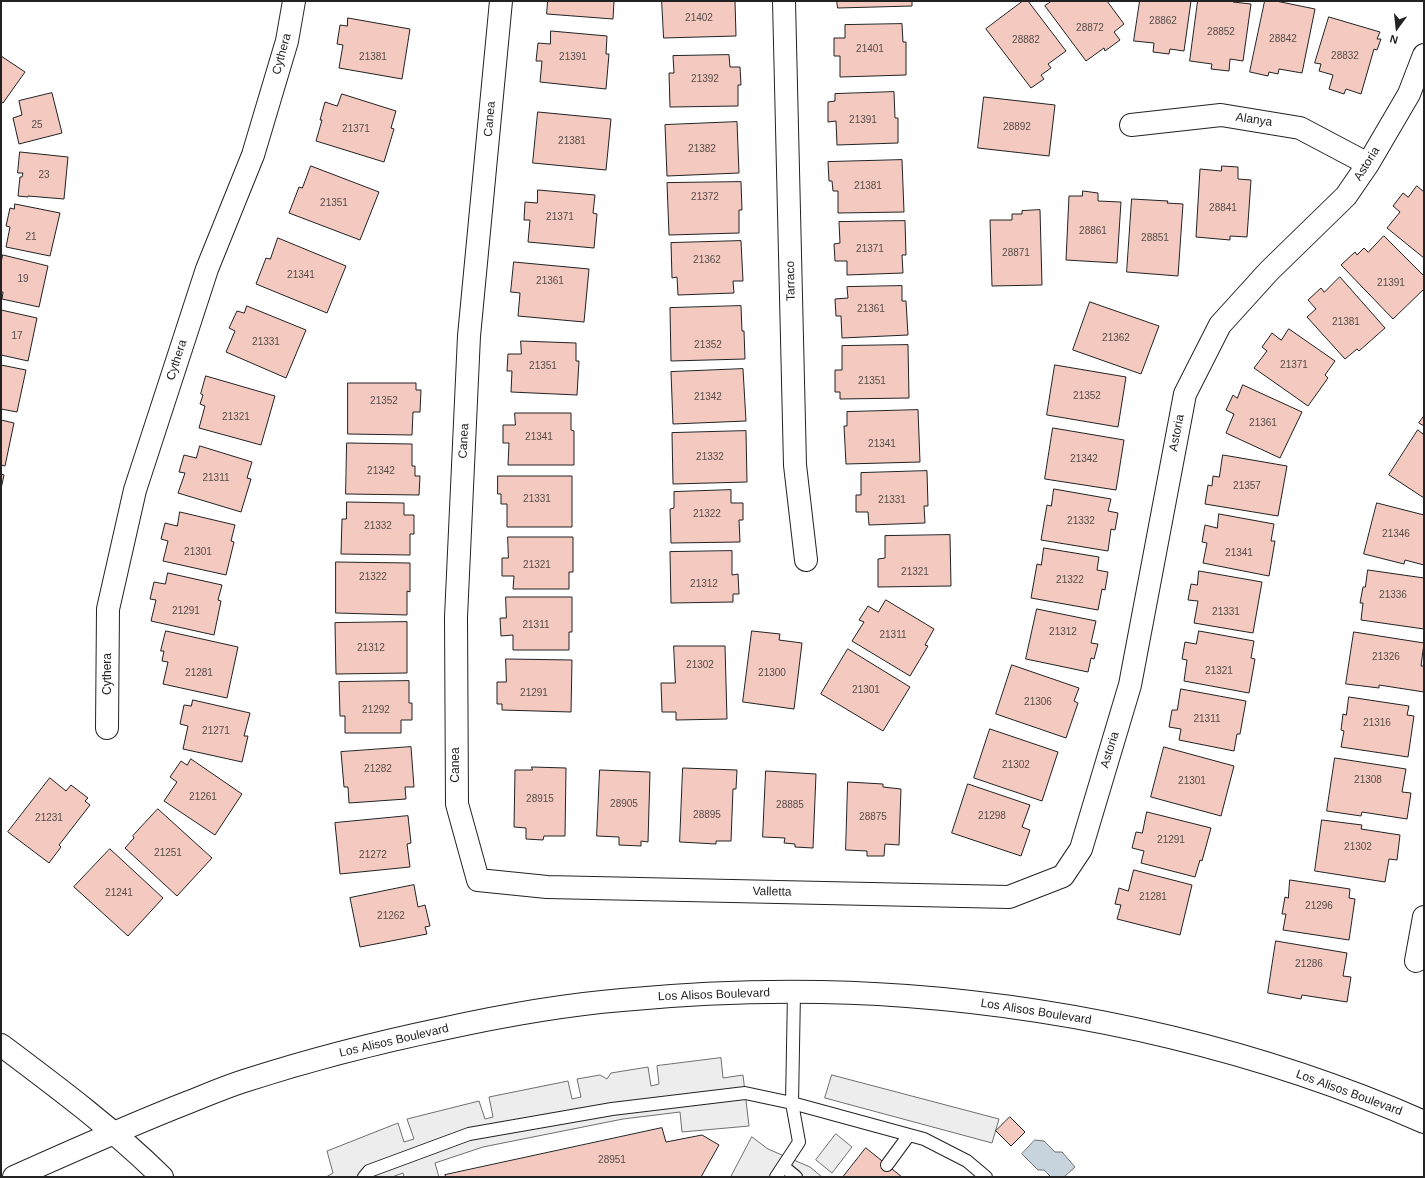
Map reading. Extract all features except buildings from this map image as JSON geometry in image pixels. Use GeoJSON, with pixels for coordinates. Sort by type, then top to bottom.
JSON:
{"type":"FeatureCollection","features":[{"type":"Feature","properties":{"kind":"main road","name":"Cythera"},"geometry":{"type":"LineString","coordinates":[[107,728],[108,609],[135,490],[207,268],[253,156],[287,41],[294,1]]}},
{"type":"Feature","properties":{"kind":"main road","name":"Canea"},"geometry":{"type":"LineString","coordinates":[[478,880],[457,804],[456,617],[469,336],[501,1]]}},
{"type":"Feature","properties":{"kind":"main road","name":"Tarraco"},"geometry":{"type":"LineString","coordinates":[[784,1],[795,465],[806,560]]}},
{"type":"Feature","properties":{"kind":"main road","name":"Astoria"},"geometry":{"type":"LineString","coordinates":[[1063,876],[1081,849],[1130,685],[1185,394],[1220,325],[1269,271],[1346,196],[1368,164],[1409,94],[1424,54]]}},
{"type":"Feature","properties":{"kind":"main road","name":"Alanya"},"geometry":{"type":"LineString","coordinates":[[1131,125],[1221,115],[1300,128],[1368,164]]}},
{"type":"Feature","properties":{"kind":"main road","name":"Valletta"},"geometry":{"type":"LineString","coordinates":[[478,880],[547,887],[1008,897],[1063,876]]}},
{"type":"Feature","properties":{"kind":"main road"},"geometry":{"type":"LineString","coordinates":[[1416,961],[1424,917]]}},
{"type":"Feature","properties":{"kind":"main road","name":"Los Alisos Boulevard"},"geometry":{"type":"LineString","coordinates":[[14,1177],[114,1132],[241,1082],[352,1050],[474,1022],[531,1012],[619,1000],[704,994],[794,992],[905,996],[976,1002],[1058,1015],[1173,1038],[1244,1057],[1342,1089],[1424,1122]]}},
{"type":"Feature","properties":{"kind":"main road"},"geometry":{"type":"LineString","coordinates":[[1,1046],[70,1097],[114,1132],[162,1177]]}},
{"type":"Feature","properties":{"kind":"lane"},"geometry":{"type":"LineString","coordinates":[[776,1177],[799,1142],[792,1104],[794,992]]}},
{"type":"Feature","properties":{"kind":"lane"},"geometry":{"type":"LineString","coordinates":[[364,1177],[369,1171],[469,1134],[612,1109],[745,1093],[924,1139],[967,1161],[986,1177]]}},
{"type":"Feature","properties":{"kind":"lane"},"geometry":{"type":"LineString","coordinates":[[888,1165],[909,1135]]}},
{"type":"Feature","properties":{"kind":"lane"},"geometry":{"type":"LineString","coordinates":[[784,1167],[796,1177]]}},
{"type":"Feature","properties":{"kind":"shaded area"},"geometry":{"type":"Polygon","coordinates":[[[721,1058],[723,1078],[743,1075],[749,1126],[682,1132],[680,1112],[623,1119],[483,1147],[435,1163],[439,1177],[404,1177],[403,1173],[392,1177],[326,1177],[333,1173],[327,1151],[398,1123],[404,1142],[414,1139],[407,1119],[479,1101],[485,1119],[493,1117],[489,1097],[568,1081],[572,1099],[581,1097],[577,1079],[600,1075],[607,1079],[611,1073],[648,1067],[651,1086],[659,1084],[657,1066],[721,1058]]]}},
{"type":"Feature","properties":{"kind":"shaded area"},"geometry":{"type":"Polygon","coordinates":[[[832,1075],[999,1119],[992,1143],[825,1098],[832,1075]]]}},
{"type":"Feature","properties":{"kind":"shaded area"},"geometry":{"type":"Polygon","coordinates":[[[836,1134],[852,1147],[832,1173],[816,1160],[836,1134]]]}},
{"type":"Feature","properties":{"kind":"shaded area"},"geometry":{"type":"Polygon","coordinates":[[[752,1137],[768,1149],[810,1167],[822,1177],[731,1177],[752,1137]]]}},
{"type":"Feature","properties":{"kind":"shaded area"},"geometry":{"type":"Polygon","coordinates":[[[1035,1140],[1044,1141],[1055,1152],[1062,1152],[1075,1167],[1064,1177],[1051,1177],[1044,1170],[1038,1170],[1022,1154],[1035,1140]]]}}]}
